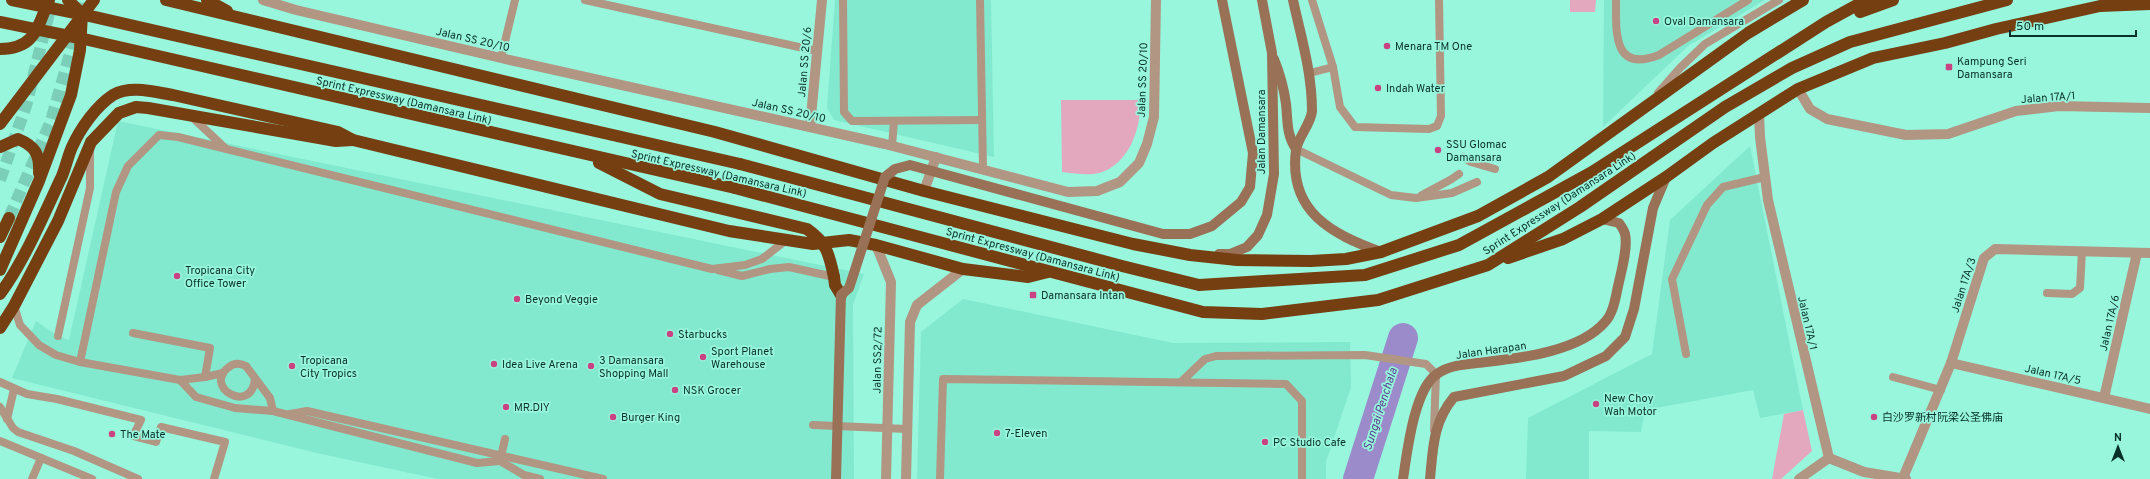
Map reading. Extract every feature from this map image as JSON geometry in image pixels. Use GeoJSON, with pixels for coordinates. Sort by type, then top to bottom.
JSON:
{"type":"FeatureCollection","features":[{"type":"Feature","properties":{"kind":"highway","name":"Sprint Expressway (Damansara Link)"},"geometry":{"type":"LineString","coordinates":[[12,0],[90,16],[740,164],[1122,266],[1199,285],[1365,275],[1459,245],[1571,183],[1826,22],[1857,5],[1870,0]]}},
{"type":"Feature","properties":{"kind":"highway"},"geometry":{"type":"LineString","coordinates":[[0,49],[13,49],[25,45],[33,37],[49,0]]}},
{"type":"Feature","properties":{"kind":"highway"},"geometry":{"type":"LineString","coordinates":[[0,270],[39,181],[71,95],[80,50],[82,14],[68,0]]}},
{"type":"Feature","properties":{"kind":"highway"},"geometry":{"type":"LineString","coordinates":[[0,124],[94,0]]}},
{"type":"Feature","properties":{"kind":"highway"},"geometry":{"type":"LineString","coordinates":[[166,0],[715,132],[924,191],[1096,236],[1190,255],[1237,260],[1311,261],[1346,258],[1380,252],[1478,216],[1542,181],[1748,33],[1803,0]]}},
{"type":"Feature","properties":{"kind":"highway"},"geometry":{"type":"LineString","coordinates":[[207,0],[243,19]]}},
{"type":"Feature","properties":{"kind":"highway"},"geometry":{"type":"LineString","coordinates":[[1826,22],[1894,0]]}},
{"type":"Feature","properties":{"kind":"highway","name":"Sprint Expressway (Damansara Link)"},"geometry":{"type":"LineString","coordinates":[[0,22],[84,39],[584,155],[735,188],[1203,312],[1262,314],[1378,300],[1488,265],[1580,207],[1725,107],[1792,68],[1850,42],[2007,0]]}},
{"type":"Feature","properties":{"kind":"highway"},"geometry":{"type":"LineString","coordinates":[[1488,265],[1563,239],[1602,219],[1666,177],[1713,143],[1798,89],[1873,58],[1945,43],[1996,29],[2100,6],[2116,0]]}},
{"type":"Feature","properties":{"kind":"highway"},"geometry":{"type":"LineString","coordinates":[[2100,6],[2150,4]]}},
{"type":"Feature","properties":{"kind":"highway"},"geometry":{"type":"LineString","coordinates":[[0,294],[12,277],[62,174],[76,140],[98,109],[114,95],[128,90],[146,90],[173,95],[338,132],[353,140],[729,231],[784,241],[813,244],[849,240],[876,245],[963,269],[1028,277],[1049,272]]}},
{"type":"Feature","properties":{"kind":"highway"},"geometry":{"type":"LineString","coordinates":[[0,328],[14,306],[58,221],[91,142],[112,119],[128,109],[148,108],[192,117],[336,141],[353,140]]}},
{"type":"Feature","properties":{"kind":"highway"},"geometry":{"type":"LineString","coordinates":[[0,147],[18,139],[30,144],[40,160],[39,181]]}},
{"type":"Feature","properties":{"kind":"highway"},"geometry":{"type":"LineString","coordinates":[[584,155],[660,194],[807,229],[819,238],[829,253],[835,286],[841,295]]}},
{"type":"Feature","properties":{"kind":"highway"},"geometry":{"type":"LineString","coordinates":[[0,237],[9,218]]}},
{"type":"Feature","properties":{"kind":"main road"},"geometry":{"type":"LineString","coordinates":[[836,479],[841,295],[849,288],[885,177],[889,172],[901,166],[920,167],[1163,234],[1190,234],[1212,226],[1241,202],[1250,187],[1253,153],[1222,0]]}},
{"type":"Feature","properties":{"kind":"main road","name":"Jalan Damansara"},"geometry":{"type":"LineString","coordinates":[[1190,255],[1230,254],[1247,247],[1258,235],[1267,215],[1274,174],[1272,53],[1262,0]]}},
{"type":"Feature","properties":{"kind":"main road"},"geometry":{"type":"LineString","coordinates":[[1292,0],[1310,73],[1312,113],[1296,149],[1296,179],[1302,196],[1309,209],[1328,228],[1347,239],[1380,252]]}},
{"type":"Feature","properties":{"kind":"main road"},"geometry":{"type":"LineString","coordinates":[[1272,53],[1282,78],[1286,127],[1290,139],[1296,149]]}},
{"type":"Feature","properties":{"kind":"main road"},"geometry":{"type":"LineString","coordinates":[[1430,479],[1434,442],[1443,410],[1454,397],[1564,376],[1606,356],[1625,337],[1634,309],[1653,208],[1666,177]]}},
{"type":"Feature","properties":{"kind":"main road","name":"Jalan Harapan"},"geometry":{"type":"LineString","coordinates":[[1436,374],[1459,365],[1527,358],[1561,348],[1587,335],[1606,322],[1615,299],[1623,262],[1625,234],[1619,223],[1602,219]]}},
{"type":"Feature","properties":{"kind":"main road"},"geometry":{"type":"LineString","coordinates":[[1403,479],[1418,404],[1425,388],[1436,374]]}},
{"type":"Feature","properties":{"kind":"street","name":"Jalan SS 20/10"},"geometry":{"type":"LineString","coordinates":[[263,0],[296,10],[502,58],[892,146],[1068,192],[1097,191],[1120,182],[1139,163],[1147,144],[1154,118],[1156,0]]}},
{"type":"Feature","properties":{"kind":"street","name":"Jalan SS 20/6"},"geometry":{"type":"LineString","coordinates":[[810,127],[822,0]]}},
{"type":"Feature","properties":{"kind":"street","name":"Jalan 17A/1"},"geometry":{"type":"LineString","coordinates":[[1798,89],[1810,109],[1827,119],[1906,135],[1948,134],[2016,111],[2059,106],[2150,108]]}},
{"type":"Feature","properties":{"kind":"street","name":"Jalan 17A/1"},"geometry":{"type":"LineString","coordinates":[[1759,113],[1768,200],[1799,337],[1829,458]]}},
{"type":"Feature","properties":{"kind":"street"},"geometry":{"type":"LineString","coordinates":[[924,191],[936,157]]}},
{"type":"Feature","properties":{"kind":"street","name":"Jalan SS2/72"},"geometry":{"type":"LineString","coordinates":[[876,245],[891,282],[886,479]]}},
{"type":"Feature","properties":{"kind":"street","name":"Jalan 17A/3"},"geometry":{"type":"LineString","coordinates":[[1905,478],[1951,363],[1984,258],[1995,249],[2150,253]]}},
{"type":"Feature","properties":{"kind":"street","name":"Jalan 17A/6"},"geometry":{"type":"LineString","coordinates":[[2104,398],[2137,253]]}},
{"type":"Feature","properties":{"kind":"street"},"geometry":{"type":"LineString","coordinates":[[906,479],[910,322],[917,305],[963,269]]}},
{"type":"Feature","properties":{"kind":"street","name":"Jalan 17A/5"},"geometry":{"type":"LineString","coordinates":[[1951,363],[2150,409]]}},
{"type":"Feature","properties":{"kind":"street"},"geometry":{"type":"LineString","coordinates":[[1799,479],[1829,458],[1864,472],[1905,478]]}},
{"type":"Feature","properties":{"kind":"lane"},"geometry":{"type":"LineString","coordinates":[[502,58],[515,0]]}},
{"type":"Feature","properties":{"kind":"lane"},"geometry":{"type":"LineString","coordinates":[[585,0],[817,51]]}},
{"type":"Feature","properties":{"kind":"lane"},"geometry":{"type":"LineString","coordinates":[[843,0],[844,112],[852,121],[982,120]]}},
{"type":"Feature","properties":{"kind":"lane"},"geometry":{"type":"LineString","coordinates":[[980,0],[983,169]]}},
{"type":"Feature","properties":{"kind":"lane"},"geometry":{"type":"LineString","coordinates":[[1312,0],[1333,67],[1340,107],[1355,127],[1429,129],[1438,126],[1441,116],[1440,0]]}},
{"type":"Feature","properties":{"kind":"lane"},"geometry":{"type":"LineString","coordinates":[[1616,0],[1616,28],[1618,40],[1626,56],[1635,60],[1646,60],[1659,55],[1748,0]]}},
{"type":"Feature","properties":{"kind":"lane"},"geometry":{"type":"LineString","coordinates":[[1650,103],[1680,68],[1705,44],[1779,0]]}},
{"type":"Feature","properties":{"kind":"lane"},"geometry":{"type":"LineString","coordinates":[[1716,19],[1724,32]]}},
{"type":"Feature","properties":{"kind":"lane"},"geometry":{"type":"LineString","coordinates":[[1310,73],[1333,67]]}},
{"type":"Feature","properties":{"kind":"lane"},"geometry":{"type":"LineString","coordinates":[[192,117],[226,149]]}},
{"type":"Feature","properties":{"kind":"lane"},"geometry":{"type":"LineString","coordinates":[[892,146],[894,120]]}},
{"type":"Feature","properties":{"kind":"lane"},"geometry":{"type":"LineString","coordinates":[[80,362],[116,192],[128,166],[159,135],[178,137],[742,276],[770,269],[789,267],[834,277]]}},
{"type":"Feature","properties":{"kind":"lane"},"geometry":{"type":"LineString","coordinates":[[58,336],[90,188],[91,142]]}},
{"type":"Feature","properties":{"kind":"lane"},"geometry":{"type":"LineString","coordinates":[[1296,149],[1391,195],[1416,198],[1452,193],[1477,182]]}},
{"type":"Feature","properties":{"kind":"lane"},"geometry":{"type":"LineString","coordinates":[[1463,157],[1471,162],[1495,169]]}},
{"type":"Feature","properties":{"kind":"lane"},"geometry":{"type":"LineString","coordinates":[[1416,198],[1459,174]]}},
{"type":"Feature","properties":{"kind":"lane"},"geometry":{"type":"LineString","coordinates":[[1686,354],[1672,279],[1707,205],[1723,187],[1765,177]]}},
{"type":"Feature","properties":{"kind":"lane"},"geometry":{"type":"LineString","coordinates":[[712,269],[746,265],[762,258],[784,241]]}},
{"type":"Feature","properties":{"kind":"lane"},"geometry":{"type":"LineString","coordinates":[[2047,293],[2072,294],[2080,288],[2082,251]]}},
{"type":"Feature","properties":{"kind":"lane"},"geometry":{"type":"LineString","coordinates":[[14,306],[20,325],[39,345],[56,355],[80,362],[180,380],[223,373],[231,365],[241,364],[250,369],[255,379],[270,398],[273,411]]}},
{"type":"Feature","properties":{"kind":"lane"},"geometry":{"type":"LineString","coordinates":[[133,333],[210,348],[205,377]]}},
{"type":"Feature","properties":{"kind":"lane"},"geometry":{"type":"LineString","coordinates":[[1181,382],[1205,359],[1216,356],[1365,355],[1426,364],[1436,374],[1434,442]]}},
{"type":"Feature","properties":{"kind":"lane"},"geometry":{"type":"LineString","coordinates":[[223,373],[222,384],[227,393],[237,397],[243,396],[252,390],[255,379]]}},
{"type":"Feature","properties":{"kind":"lane"},"geometry":{"type":"LineString","coordinates":[[205,377],[222,384]]}},
{"type":"Feature","properties":{"kind":"lane"},"geometry":{"type":"LineString","coordinates":[[1893,377],[1940,390]]}},
{"type":"Feature","properties":{"kind":"lane"},"geometry":{"type":"LineString","coordinates":[[940,479],[943,379],[1286,384],[1302,401],[1302,479]]}},
{"type":"Feature","properties":{"kind":"lane"},"geometry":{"type":"LineString","coordinates":[[180,380],[196,397],[235,408],[273,411],[478,463],[500,461],[524,475],[540,479]]}},
{"type":"Feature","properties":{"kind":"lane"},"geometry":{"type":"LineString","coordinates":[[0,382],[27,394],[57,399],[141,420],[133,436],[156,442],[161,427],[225,442],[214,479]]}},
{"type":"Feature","properties":{"kind":"lane"},"geometry":{"type":"LineString","coordinates":[[7,419],[14,389]]}},
{"type":"Feature","properties":{"kind":"lane"},"geometry":{"type":"LineString","coordinates":[[0,407],[13,428],[18,432],[74,451],[138,479]]}},
{"type":"Feature","properties":{"kind":"lane"},"geometry":{"type":"LineString","coordinates":[[285,414],[307,411],[603,479]]}},
{"type":"Feature","properties":{"kind":"lane"},"geometry":{"type":"LineString","coordinates":[[813,425],[907,429]]}},
{"type":"Feature","properties":{"kind":"lane"},"geometry":{"type":"LineString","coordinates":[[500,461],[504,439]]}},
{"type":"Feature","properties":{"kind":"lane"},"geometry":{"type":"LineString","coordinates":[[0,442],[92,479]]}},
{"type":"Feature","properties":{"kind":"lane"},"geometry":{"type":"LineString","coordinates":[[32,479],[41,458]]}},
{"type":"Feature","properties":{"kind":"shaded area"},"geometry":{"type":"Polygon","coordinates":[[[835,0],[991,0],[994,157],[834,120],[827,108],[835,0]]]}},
{"type":"Feature","properties":{"kind":"shaded area"},"geometry":{"type":"Polygon","coordinates":[[[1570,0],[1596,0],[1595,12],[1570,12],[1570,0]]]}},
{"type":"Feature","properties":{"kind":"shaded area"},"geometry":{"type":"Polygon","coordinates":[[[1604,0],[1765,0],[1688,46],[1603,127],[1604,0]]]}},
{"type":"Feature","properties":{"kind":"shaded area"},"geometry":{"type":"Polygon","coordinates":[[[1061,100],[1140,100],[1139,122],[1132,144],[1126,154],[1109,169],[1099,173],[1080,174],[1062,172],[1061,100]]]}},
{"type":"Feature","properties":{"kind":"shaded area"},"geometry":{"type":"Polygon","coordinates":[[[118,121],[864,274],[853,305],[854,479],[438,479],[321,454],[12,378],[36,321],[58,336],[69,340],[118,121]]]}},
{"type":"Feature","properties":{"kind":"shaded area"},"geometry":{"type":"Polygon","coordinates":[[[1750,146],[1803,410],[1760,418],[1753,390],[1645,410],[1641,432],[1589,431],[1589,479],[1526,479],[1528,418],[1652,354],[1670,220],[1750,146]]]}},
{"type":"Feature","properties":{"kind":"shaded area"},"geometry":{"type":"Polygon","coordinates":[[[963,299],[1173,343],[1350,342],[1351,387],[1326,462],[1326,479],[917,479],[921,332],[963,299]]]}},
{"type":"Feature","properties":{"kind":"shaded area"},"geometry":{"type":"Polygon","coordinates":[[[1803,410],[1812,451],[1781,479],[1772,479],[1784,414],[1803,410]]]}},
{"type":"Feature","properties":{"kind":"waterway","name":"Sungai Penchala"},"geometry":{"type":"LineString","coordinates":[[1358,479],[1403,338]]}},
{"type":"Feature","properties":{"kind":"tunnel"},"geometry":{"type":"LineString","coordinates":[[9,218],[51,121],[78,25],[79,0]]}},
{"type":"Feature","properties":{"kind":"tunnel"},"geometry":{"type":"LineString","coordinates":[[0,180],[26,106],[51,5]]}},
{"type":"Feature","properties":{"kind":"place","name":"Oval Damansara"},"geometry":{"type":"Point","coordinates":[1656,21]}},
{"type":"Feature","properties":{"kind":"place","name":"Menara TM One"},"geometry":{"type":"Point","coordinates":[1387,46]}},
{"type":"Feature","properties":{"kind":"place","name":"Kampung Seri Damansara"},"geometry":{"type":"Point","coordinates":[1949,67]}},
{"type":"Feature","properties":{"kind":"place","name":"Indah Water"},"geometry":{"type":"Point","coordinates":[1378,88]}},
{"type":"Feature","properties":{"kind":"place","name":"SSU Glomac Damansara"},"geometry":{"type":"Point","coordinates":[1438,150]}},
{"type":"Feature","properties":{"kind":"place","name":"Tropicana City Office Tower"},"geometry":{"type":"Point","coordinates":[177,276]}},
{"type":"Feature","properties":{"kind":"place","name":"Damansara Intan"},"geometry":{"type":"Point","coordinates":[1033,295]}},
{"type":"Feature","properties":{"kind":"place","name":"Beyond Veggie"},"geometry":{"type":"Point","coordinates":[517,299]}},
{"type":"Feature","properties":{"kind":"place","name":"Starbucks"},"geometry":{"type":"Point","coordinates":[670,334]}},
{"type":"Feature","properties":{"kind":"place","name":"Sport Planet Warehouse"},"geometry":{"type":"Point","coordinates":[703,357]}},
{"type":"Feature","properties":{"kind":"place","name":"Idea Live Arena"},"geometry":{"type":"Point","coordinates":[494,364]}},
{"type":"Feature","properties":{"kind":"place","name":"Tropicana City Tropics"},"geometry":{"type":"Point","coordinates":[292,366]}},
{"type":"Feature","properties":{"kind":"place","name":"3 Damansara Shopping Mall"},"geometry":{"type":"Point","coordinates":[591,366]}},
{"type":"Feature","properties":{"kind":"place","name":"NSK Grocer"},"geometry":{"type":"Point","coordinates":[675,390]}},
{"type":"Feature","properties":{"kind":"place","name":"New Choy Wah Motor"},"geometry":{"type":"Point","coordinates":[1596,404]}},
{"type":"Feature","properties":{"kind":"place","name":"MR.DIY"},"geometry":{"type":"Point","coordinates":[506,407]}},
{"type":"Feature","properties":{"kind":"place","name":"Burger King"},"geometry":{"type":"Point","coordinates":[613,417]}},
{"type":"Feature","properties":{"kind":"place","name":"白沙罗新村阮梁公圣佛庙"},"geometry":{"type":"Point","coordinates":[1874,417]}},
{"type":"Feature","properties":{"kind":"place","name":"7-Eleven"},"geometry":{"type":"Point","coordinates":[997,433]}},
{"type":"Feature","properties":{"kind":"place","name":"The Mate"},"geometry":{"type":"Point","coordinates":[112,434]}},
{"type":"Feature","properties":{"kind":"place","name":"PC Studio Cafe"},"geometry":{"type":"Point","coordinates":[1265,442]}}]}
